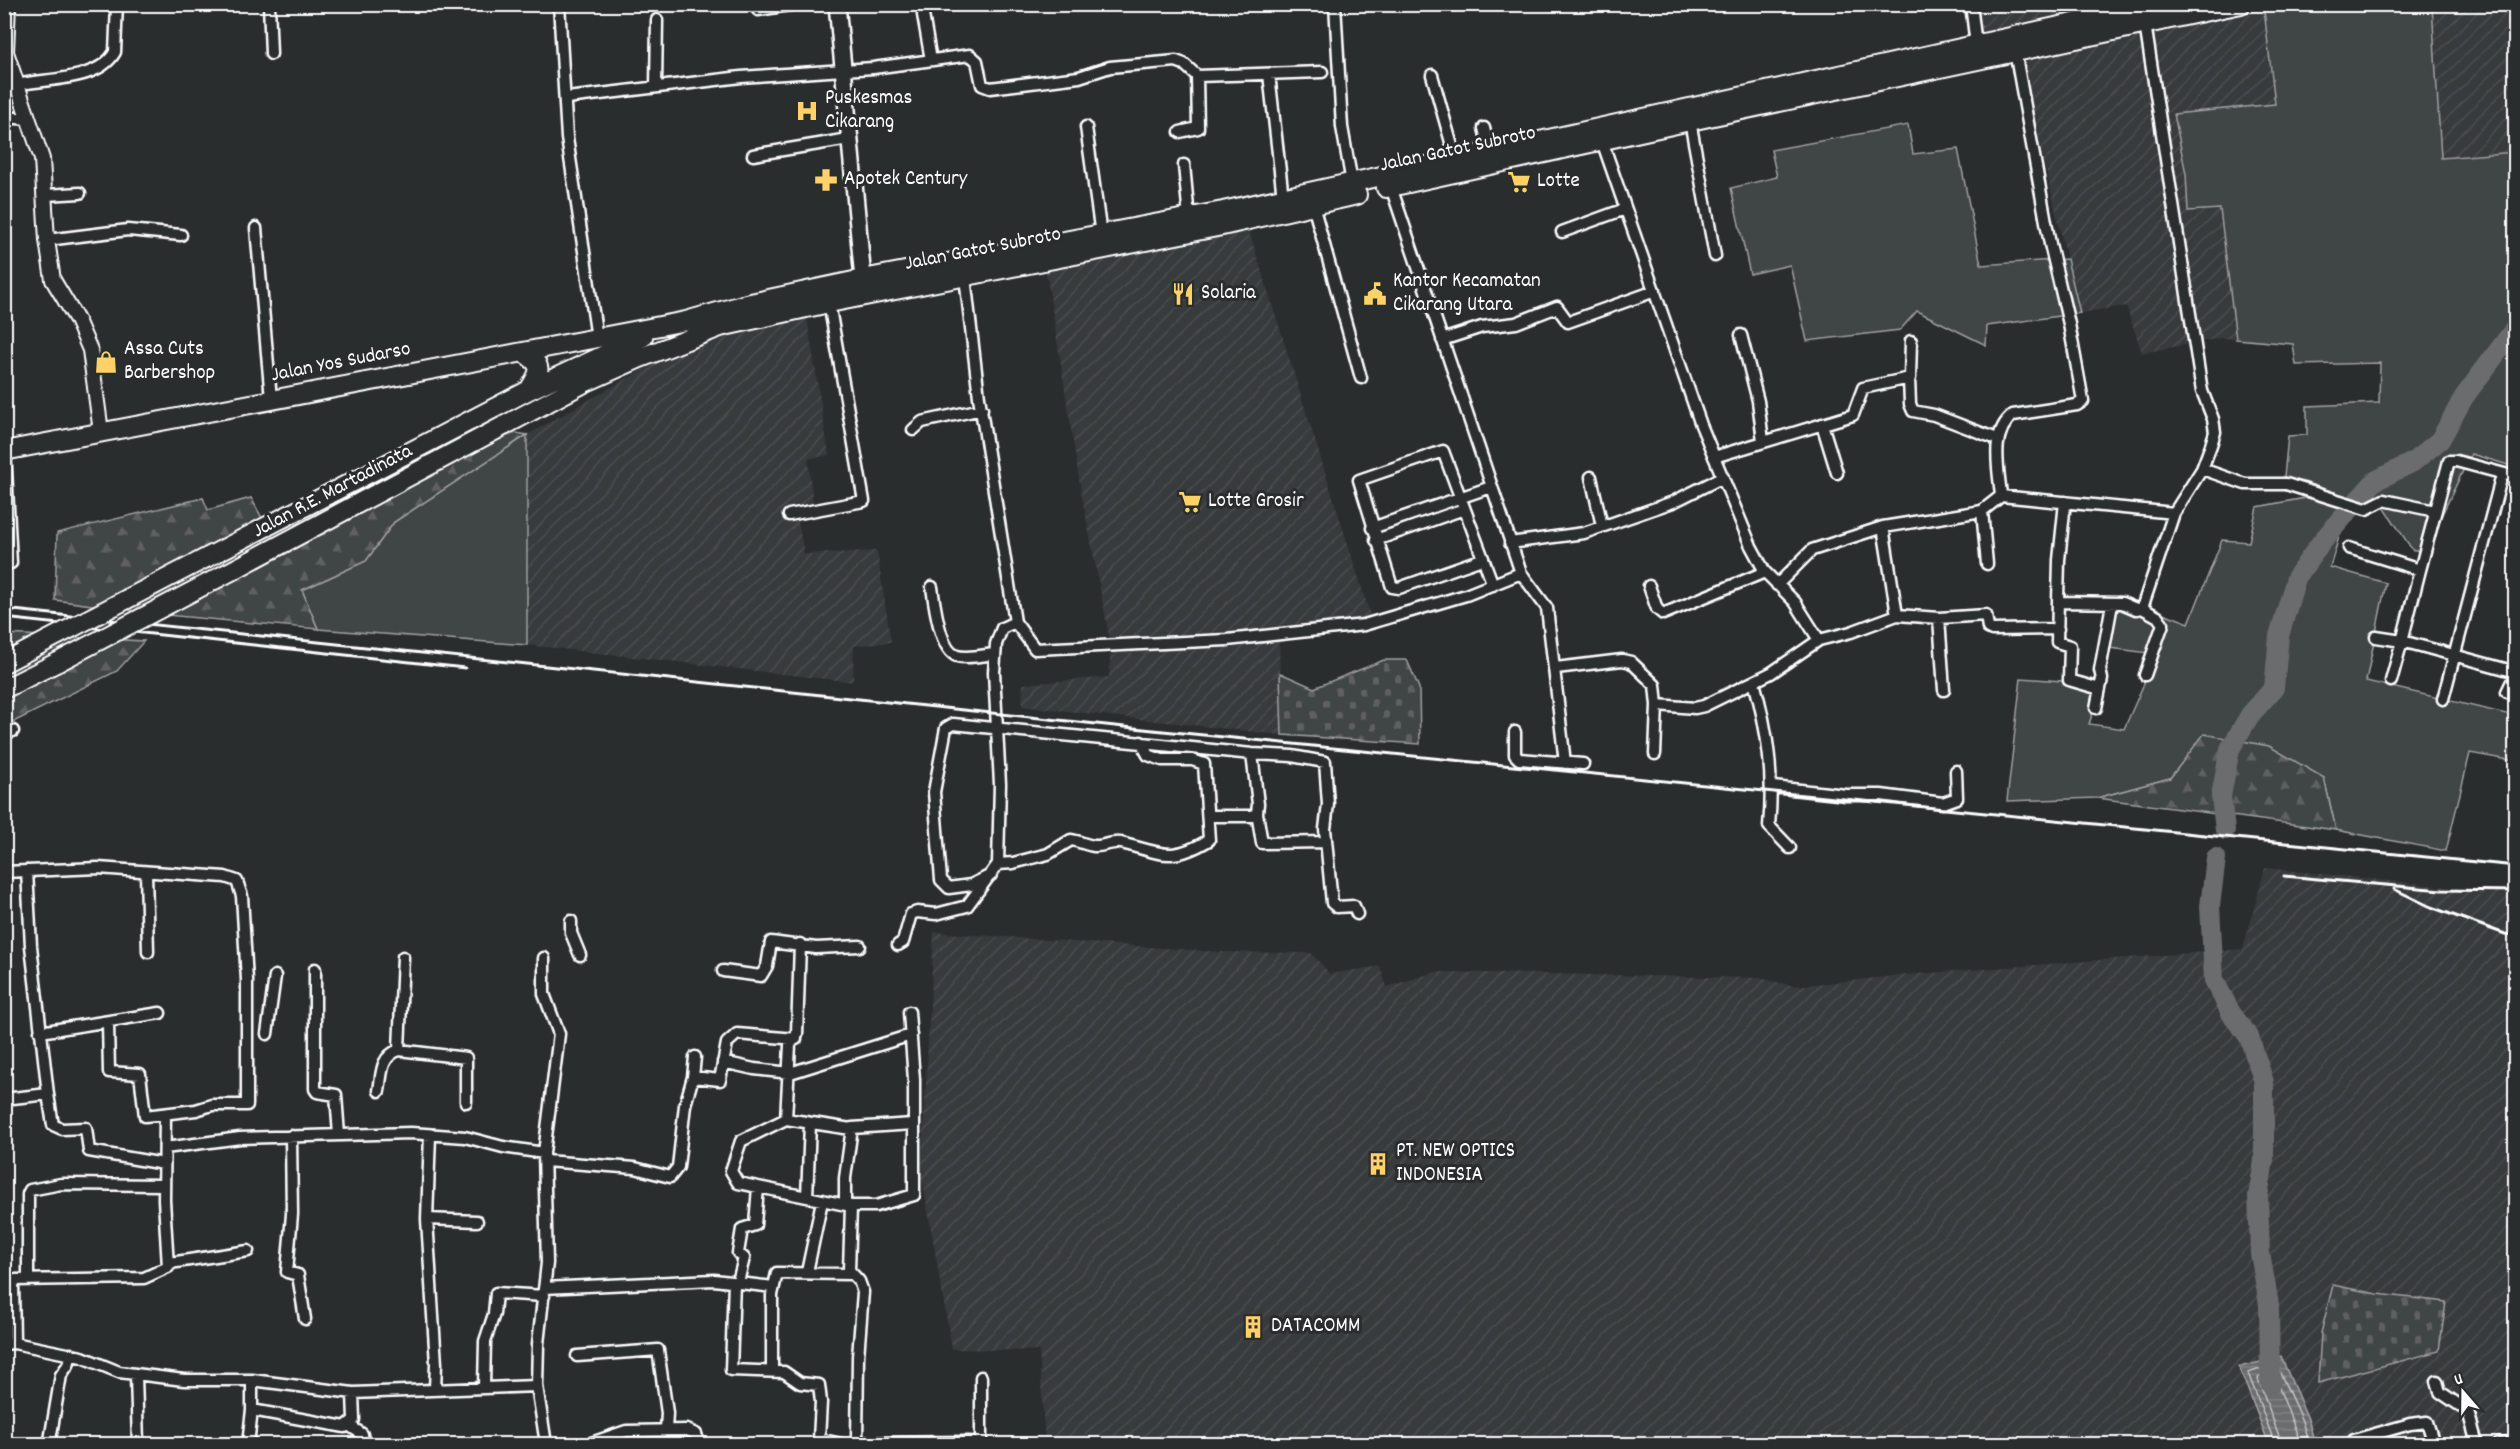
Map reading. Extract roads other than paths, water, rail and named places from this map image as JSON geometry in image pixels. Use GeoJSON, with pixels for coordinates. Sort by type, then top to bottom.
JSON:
{"type":"FeatureCollection","features":[{"type":"Feature","properties":{"kind":"highway","name":"Jalan Gatot Subroto"},"geometry":{"type":"LineString","coordinates":[[685,340],[720,327],[829,303],[1313,205],[1690,121],[2241,4]]}},
{"type":"Feature","properties":{"kind":"highway","name":"Jalan Gatot Subroto"},"geometry":{"type":"LineString","coordinates":[[686,321],[746,304],[863,279],[1101,236],[1283,198],[2159,5]]}},
{"type":"Feature","properties":{"kind":"highway","name":"Jalan Yos Sudarso"},"geometry":{"type":"LineString","coordinates":[[5,450],[686,321]]}},
{"type":"Feature","properties":{"kind":"highway","name":"Jalan R.E. Martadinata"},"geometry":{"type":"LineString","coordinates":[[4,663],[529,390],[608,351],[686,321]]}},
{"type":"Feature","properties":{"kind":"highway","name":"Jalan R.E. Martadinata"},"geometry":{"type":"LineString","coordinates":[[4,689],[584,383],[685,340]]}},
{"type":"Feature","properties":{"kind":"highway"},"geometry":{"type":"LineString","coordinates":[[523,352],[536,361],[539,368],[538,375],[529,390]]}},
{"type":"Feature","properties":{"kind":"main road"},"geometry":{"type":"LineString","coordinates":[[837,4],[863,279]]}},
{"type":"Feature","properties":{"kind":"street"},"geometry":{"type":"LineString","coordinates":[[8,4],[5,52],[42,159],[47,240],[53,280],[77,320],[90,350],[101,432]]}},
{"type":"Feature","properties":{"kind":"street"},"geometry":{"type":"LineString","coordinates":[[16,85],[87,73],[99,68],[115,52],[117,4]]}},
{"type":"Feature","properties":{"kind":"street"},"geometry":{"type":"LineString","coordinates":[[269,4],[271,54]]}},
{"type":"Feature","properties":{"kind":"street"},"geometry":{"type":"LineString","coordinates":[[559,4],[572,173],[597,338]]}},
{"type":"Feature","properties":{"kind":"street"},"geometry":{"type":"LineString","coordinates":[[758,10],[796,4]]}},
{"type":"Feature","properties":{"kind":"street"},"geometry":{"type":"LineString","coordinates":[[1335,4],[1342,127],[1352,183]]}},
{"type":"Feature","properties":{"kind":"street"},"geometry":{"type":"LineString","coordinates":[[1971,4],[1976,45]]}},
{"type":"Feature","properties":{"kind":"street"},"geometry":{"type":"LineString","coordinates":[[923,15],[931,60]]}},
{"type":"Feature","properties":{"kind":"street"},"geometry":{"type":"LineString","coordinates":[[656,87],[657,20]]}},
{"type":"Feature","properties":{"kind":"street"},"geometry":{"type":"LineString","coordinates":[[2142,608],[2174,513],[2202,469],[2215,432],[2202,391],[2145,24]]}},
{"type":"Feature","properties":{"kind":"street"},"geometry":{"type":"LineString","coordinates":[[2001,496],[1997,439],[2013,415],[2077,405],[2083,401],[2069,324],[2050,244],[2015,51]]}},
{"type":"Feature","properties":{"kind":"street"},"geometry":{"type":"LineString","coordinates":[[567,98],[974,55],[984,87],[1079,77],[1110,67],[1176,61],[1184,64],[1197,76],[1322,72]]}},
{"type":"Feature","properties":{"kind":"street"},"geometry":{"type":"LineString","coordinates":[[1269,74],[1283,198]]}},
{"type":"Feature","properties":{"kind":"street"},"geometry":{"type":"LineString","coordinates":[[1432,75],[1456,160]]}},
{"type":"Feature","properties":{"kind":"street"},"geometry":{"type":"LineString","coordinates":[[1180,132],[1198,128],[1197,76]]}},
{"type":"Feature","properties":{"kind":"street"},"geometry":{"type":"LineString","coordinates":[[4,117],[29,119]]}},
{"type":"Feature","properties":{"kind":"street"},"geometry":{"type":"LineString","coordinates":[[1690,121],[1715,256]]}},
{"type":"Feature","properties":{"kind":"street"},"geometry":{"type":"LineString","coordinates":[[1086,127],[1101,236]]}},
{"type":"Feature","properties":{"kind":"street"},"geometry":{"type":"LineString","coordinates":[[1484,128],[1490,152]]}},
{"type":"Feature","properties":{"kind":"street"},"geometry":{"type":"LineString","coordinates":[[753,155],[849,139]]}},
{"type":"Feature","properties":{"kind":"street"},"geometry":{"type":"LineString","coordinates":[[1602,141],[1714,457],[1765,572],[1795,602],[1819,640]]}},
{"type":"Feature","properties":{"kind":"street"},"geometry":{"type":"LineString","coordinates":[[1184,165],[1189,218]]}},
{"type":"Feature","properties":{"kind":"street"},"geometry":{"type":"LineString","coordinates":[[1391,187],[1521,573],[1547,608],[1556,668],[1565,763]]}},
{"type":"Feature","properties":{"kind":"street"},"geometry":{"type":"LineString","coordinates":[[46,195],[80,193]]}},
{"type":"Feature","properties":{"kind":"street"},"geometry":{"type":"LineString","coordinates":[[1313,205],[1361,378]]}},
{"type":"Feature","properties":{"kind":"street"},"geometry":{"type":"LineString","coordinates":[[1562,232],[1625,209]]}},
{"type":"Feature","properties":{"kind":"street"},"geometry":{"type":"LineString","coordinates":[[256,228],[271,399]]}},
{"type":"Feature","properties":{"kind":"street"},"geometry":{"type":"LineString","coordinates":[[47,240],[128,230],[181,235]]}},
{"type":"Feature","properties":{"kind":"street"},"geometry":{"type":"LineString","coordinates":[[965,277],[982,409],[1015,622],[1021,628],[1028,643],[1039,651],[1227,640],[1375,623],[1492,585],[1521,573]]}},
{"type":"Feature","properties":{"kind":"street"},"geometry":{"type":"LineString","coordinates":[[1443,340],[1482,327],[1516,322],[1557,306],[1568,322],[1655,291]]}},
{"type":"Feature","properties":{"kind":"street"},"geometry":{"type":"LineString","coordinates":[[789,515],[864,501],[829,303]]}},
{"type":"Feature","properties":{"kind":"street"},"geometry":{"type":"LineString","coordinates":[[1741,335],[1758,400],[1763,441]]}},
{"type":"Feature","properties":{"kind":"street"},"geometry":{"type":"LineString","coordinates":[[1911,341],[1909,378],[1910,405],[1913,411],[1934,415],[1997,439]]}},
{"type":"Feature","properties":{"kind":"street"},"geometry":{"type":"LineString","coordinates":[[1714,457],[1853,415],[1863,388],[1909,378]]}},
{"type":"Feature","properties":{"kind":"street"},"geometry":{"type":"LineString","coordinates":[[913,430],[922,422],[982,409]]}},
{"type":"Feature","properties":{"kind":"street"},"geometry":{"type":"LineString","coordinates":[[1822,424],[1837,473]]}},
{"type":"Feature","properties":{"kind":"street"},"geometry":{"type":"LineString","coordinates":[[5,450],[11,563]]}},
{"type":"Feature","properties":{"kind":"street"},"geometry":{"type":"LineString","coordinates":[[1482,559],[1395,588],[1372,528],[1359,480],[1441,450],[1492,585]]}},
{"type":"Feature","properties":{"kind":"street"},"geometry":{"type":"LineString","coordinates":[[2391,681],[2449,461],[2516,477]]}},
{"type":"Feature","properties":{"kind":"street"},"geometry":{"type":"LineString","coordinates":[[2202,469],[2245,484],[2286,484],[2366,509],[2384,500],[2435,511]]}},
{"type":"Feature","properties":{"kind":"street"},"geometry":{"type":"LineString","coordinates":[[2443,699],[2502,475]]}},
{"type":"Feature","properties":{"kind":"street"},"geometry":{"type":"LineString","coordinates":[[1591,477],[1602,526]]}},
{"type":"Feature","properties":{"kind":"street"},"geometry":{"type":"LineString","coordinates":[[1510,543],[1577,534],[1673,502],[1723,477]]}},
{"type":"Feature","properties":{"kind":"street"},"geometry":{"type":"LineString","coordinates":[[1372,528],[1491,487]]}},
{"type":"Feature","properties":{"kind":"street"},"geometry":{"type":"LineString","coordinates":[[1777,585],[1812,550],[1883,527],[1982,511],[2001,496],[2174,513]]}},
{"type":"Feature","properties":{"kind":"street"},"geometry":{"type":"LineString","coordinates":[[2065,502],[2059,560],[2057,642],[2070,646],[2068,680],[2100,689]]}},
{"type":"Feature","properties":{"kind":"street"},"geometry":{"type":"LineString","coordinates":[[1376,540],[1464,509]]}},
{"type":"Feature","properties":{"kind":"street"},"geometry":{"type":"LineString","coordinates":[[1982,511],[1987,564]]}},
{"type":"Feature","properties":{"kind":"street"},"geometry":{"type":"LineString","coordinates":[[1883,527],[1897,615]]}},
{"type":"Feature","properties":{"kind":"street"},"geometry":{"type":"LineString","coordinates":[[2349,548],[2420,570]]}},
{"type":"Feature","properties":{"kind":"street"},"geometry":{"type":"LineString","coordinates":[[1649,586],[1657,609],[1663,614],[1765,572]]}},
{"type":"Feature","properties":{"kind":"street"},"geometry":{"type":"LineString","coordinates":[[932,587],[940,629],[952,653],[958,656],[995,654]]}},
{"type":"Feature","properties":{"kind":"street"},"geometry":{"type":"LineString","coordinates":[[2059,602],[2122,603],[2136,609],[2142,608],[2158,617],[2163,624],[2145,675]]}},
{"type":"Feature","properties":{"kind":"street"},"geometry":{"type":"LineString","coordinates":[[2096,708],[2102,676],[2100,670],[2112,604]]}},
{"type":"Feature","properties":{"kind":"street"},"geometry":{"type":"LineString","coordinates":[[1657,705],[1699,708],[1754,682],[1819,640],[1851,632],[1897,615],[1939,618],[1986,615],[1988,628],[1992,630],[2058,629]]}},
{"type":"Feature","properties":{"kind":"street"},"geometry":{"type":"LineString","coordinates":[[1939,618],[1944,690]]}},
{"type":"Feature","properties":{"kind":"street"},"geometry":{"type":"LineString","coordinates":[[898,945],[903,942],[911,914],[917,912],[936,914],[967,906],[998,864],[1000,784],[995,727],[995,654],[1002,628],[1015,622]]}},
{"type":"Feature","properties":{"kind":"street"},"geometry":{"type":"LineString","coordinates":[[2376,637],[2516,673],[2507,692]]}},
{"type":"Feature","properties":{"kind":"street"},"geometry":{"type":"LineString","coordinates":[[1556,668],[1627,661],[1653,681],[1657,705],[1655,754]]}},
{"type":"Feature","properties":{"kind":"street"},"geometry":{"type":"LineString","coordinates":[[1754,682],[1767,730],[1773,787],[1770,826],[1790,848]]}},
{"type":"Feature","properties":{"kind":"street"},"geometry":{"type":"LineString","coordinates":[[991,876],[958,888],[943,884],[939,867],[935,826],[937,808],[934,792],[939,757],[949,725],[956,723],[1252,754],[1292,756],[1325,762],[1328,804],[1326,842],[1332,905],[1354,906],[1357,914]]}},
{"type":"Feature","properties":{"kind":"street"},"geometry":{"type":"LineString","coordinates":[[1515,732],[1515,755],[1519,759],[1583,764]]}},
{"type":"Feature","properties":{"kind":"street"},"geometry":{"type":"LineString","coordinates":[[998,864],[1013,863],[1047,854],[1074,840],[1096,846],[1120,843],[1159,854],[1184,854],[1209,840],[1204,764],[1192,760],[1158,759],[1148,755],[1141,742]]}},
{"type":"Feature","properties":{"kind":"street"},"geometry":{"type":"LineString","coordinates":[[1252,754],[1257,813],[1263,843],[1326,842]]}},
{"type":"Feature","properties":{"kind":"street"},"geometry":{"type":"LineString","coordinates":[[1773,787],[1846,795],[1881,795],[1943,803],[1957,798],[1956,771]]}},
{"type":"Feature","properties":{"kind":"street"},"geometry":{"type":"LineString","coordinates":[[1208,816],[1252,816],[1257,813]]}},
{"type":"Feature","properties":{"kind":"street"},"geometry":{"type":"LineString","coordinates":[[4,872],[98,868],[237,881],[242,896],[247,980],[247,1104],[212,1105],[165,1115],[144,1115],[140,1074],[109,1071],[108,1022]]}},
{"type":"Feature","properties":{"kind":"street"},"geometry":{"type":"LineString","coordinates":[[27,871],[31,946],[53,1125],[62,1129],[86,1128],[89,1151],[164,1164]]}},
{"type":"Feature","properties":{"kind":"street"},"geometry":{"type":"LineString","coordinates":[[146,872],[148,952]]}},
{"type":"Feature","properties":{"kind":"street"},"geometry":{"type":"LineString","coordinates":[[571,921],[571,933],[580,955]]}},
{"type":"Feature","properties":{"kind":"street"},"geometry":{"type":"LineString","coordinates":[[723,971],[761,976],[767,966],[770,943],[800,944],[822,948],[860,946]]}},
{"type":"Feature","properties":{"kind":"street"},"geometry":{"type":"LineString","coordinates":[[786,1119],[790,1045],[796,1039],[800,944]]}},
{"type":"Feature","properties":{"kind":"street"},"geometry":{"type":"LineString","coordinates":[[399,1050],[403,957]]}},
{"type":"Feature","properties":{"kind":"street"},"geometry":{"type":"LineString","coordinates":[[544,958],[544,994],[559,1034],[545,1157],[547,1263],[539,1335],[537,1386],[546,1444]]}},
{"type":"Feature","properties":{"kind":"street"},"geometry":{"type":"LineString","coordinates":[[315,969],[315,1089],[316,1092],[336,1095],[339,1135]]}},
{"type":"Feature","properties":{"kind":"street"},"geometry":{"type":"LineString","coordinates":[[267,1034],[274,976]]}},
{"type":"Feature","properties":{"kind":"street"},"geometry":{"type":"LineString","coordinates":[[909,1012],[914,1124],[914,1195],[876,1206],[848,1206],[743,1185],[733,1179],[731,1171],[739,1145],[744,1139],[786,1119],[852,1129],[914,1124]]}},
{"type":"Feature","properties":{"kind":"street"},"geometry":{"type":"LineString","coordinates":[[40,1032],[160,1013]]}},
{"type":"Feature","properties":{"kind":"street"},"geometry":{"type":"LineString","coordinates":[[693,1077],[720,1080],[727,1043],[737,1034],[796,1039]]}},
{"type":"Feature","properties":{"kind":"street"},"geometry":{"type":"LineString","coordinates":[[723,1062],[754,1069],[790,1073],[911,1035]]}},
{"type":"Feature","properties":{"kind":"street"},"geometry":{"type":"LineString","coordinates":[[379,1091],[383,1063],[387,1057],[399,1050],[466,1058],[466,1102]]}},
{"type":"Feature","properties":{"kind":"street"},"geometry":{"type":"LineString","coordinates":[[165,1148],[240,1138],[291,1136],[465,1137],[545,1157],[634,1168],[670,1177],[678,1167],[685,1105],[693,1077],[695,1057]]}},
{"type":"Feature","properties":{"kind":"street"},"geometry":{"type":"LineString","coordinates":[[4,1099],[48,1094]]}},
{"type":"Feature","properties":{"kind":"street"},"geometry":{"type":"LineString","coordinates":[[165,1115],[164,1185],[170,1263],[165,1270],[144,1278],[9,1280],[9,1344],[71,1354],[136,1375],[183,1380],[219,1378],[252,1380],[353,1393],[537,1386]]}},
{"type":"Feature","properties":{"kind":"street"},"geometry":{"type":"LineString","coordinates":[[807,1197],[810,1124]]}},
{"type":"Feature","properties":{"kind":"street"},"geometry":{"type":"LineString","coordinates":[[851,1274],[845,1179],[852,1144],[852,1129]]}},
{"type":"Feature","properties":{"kind":"street"},"geometry":{"type":"LineString","coordinates":[[430,1135],[427,1219],[436,1364],[435,1389]]}},
{"type":"Feature","properties":{"kind":"street"},"geometry":{"type":"LineString","coordinates":[[291,1136],[292,1214],[287,1272],[298,1275],[305,1319]]}},
{"type":"Feature","properties":{"kind":"street"},"geometry":{"type":"LineString","coordinates":[[28,1280],[28,1194],[30,1190],[61,1184],[164,1185]]}},
{"type":"Feature","properties":{"kind":"street"},"geometry":{"type":"LineString","coordinates":[[758,1187],[755,1226],[742,1229],[740,1233],[738,1252],[744,1258],[736,1282],[730,1368],[739,1371],[787,1373],[803,1384],[819,1385],[821,1402],[819,1439],[841,1444]]}},
{"type":"Feature","properties":{"kind":"street"},"geometry":{"type":"LineString","coordinates":[[807,1272],[822,1201]]}},
{"type":"Feature","properties":{"kind":"street"},"geometry":{"type":"LineString","coordinates":[[427,1219],[477,1221]]}},
{"type":"Feature","properties":{"kind":"street"},"geometry":{"type":"LineString","coordinates":[[170,1263],[248,1251]]}},
{"type":"Feature","properties":{"kind":"street"},"geometry":{"type":"LineString","coordinates":[[772,1371],[773,1287],[779,1272],[807,1272],[851,1274],[860,1281],[863,1292],[858,1357],[857,1444],[969,1442],[981,1444],[981,1377]]}},
{"type":"Feature","properties":{"kind":"street"},"geometry":{"type":"LineString","coordinates":[[484,1387],[485,1341],[494,1314],[496,1293],[705,1281],[773,1287]]}},
{"type":"Feature","properties":{"kind":"street"},"geometry":{"type":"LineString","coordinates":[[577,1356],[658,1350],[666,1404],[666,1430]]}},
{"type":"Feature","properties":{"kind":"street"},"geometry":{"type":"LineString","coordinates":[[50,1440],[61,1375],[68,1365],[71,1354]]}},
{"type":"Feature","properties":{"kind":"street"},"geometry":{"type":"LineString","coordinates":[[136,1375],[138,1444]]}},
{"type":"Feature","properties":{"kind":"street"},"geometry":{"type":"LineString","coordinates":[[248,1444],[252,1410],[252,1380]]}},
{"type":"Feature","properties":{"kind":"street"},"geometry":{"type":"LineString","coordinates":[[2437,1381],[2444,1395],[2468,1411],[2477,1444]]}},
{"type":"Feature","properties":{"kind":"street"},"geometry":{"type":"LineString","coordinates":[[350,1426],[354,1420],[353,1393]]}},
{"type":"Feature","properties":{"kind":"street"},"geometry":{"type":"LineString","coordinates":[[252,1410],[350,1426],[362,1434],[363,1444]]}},
{"type":"Feature","properties":{"kind":"street"},"geometry":{"type":"LineString","coordinates":[[2355,1440],[2410,1424],[2427,1422],[2434,1444]]}},
{"type":"Feature","properties":{"kind":"street"},"geometry":{"type":"LineString","coordinates":[[588,1444],[626,1431],[666,1430],[690,1430],[696,1434],[699,1444]]}},
{"type":"Feature","properties":{"kind":"street"},"geometry":{"type":"LineString","coordinates":[[2499,1444],[2516,1443]]}},
{"type":"Feature","properties":{"kind":"water"},"geometry":{"type":"Polygon","coordinates":[[[2281,1357],[2308,1419],[2315,1444],[2269,1444],[2239,1367],[2281,1357]]]}},
{"type":"Feature","properties":{"kind":"waterway"},"geometry":{"type":"LineString","coordinates":[[2225,830],[2221,796],[2230,749],[2250,715],[2274,688],[2279,636],[2296,578],[2322,541],[2375,481],[2413,462],[2440,440],[2464,397],[2516,327]]}},
{"type":"Feature","properties":{"kind":"waterway"},"geometry":{"type":"LineString","coordinates":[[2216,858],[2210,906],[2214,980],[2231,1013],[2249,1037],[2264,1082],[2264,1160],[2258,1196],[2260,1253],[2269,1305],[2270,1384]]}},
{"type":"Feature","properties":{"kind":"railway"},"geometry":{"type":"LineString","coordinates":[[4,609],[1153,730],[2516,866]]}},
{"type":"Feature","properties":{"kind":"railway"},"geometry":{"type":"LineString","coordinates":[[4,618],[465,668]]}},
{"type":"Feature","properties":{"kind":"railway"},"geometry":{"type":"LineString","coordinates":[[2284,876],[2442,890],[2516,891]]}},
{"type":"Feature","properties":{"kind":"railway"},"geometry":{"type":"LineString","coordinates":[[2394,889],[2431,907],[2505,934],[2516,935]]}},
{"type":"Feature","properties":{"kind":"place","name":"Puskesmas Cikarang"},"geometry":{"type":"Point","coordinates":[807,111]}},
{"type":"Feature","properties":{"kind":"place","name":"Apotek Century"},"geometry":{"type":"Point","coordinates":[826,180]}},
{"type":"Feature","properties":{"kind":"place","name":"Lotte"},"geometry":{"type":"Point","coordinates":[1519,182]}},
{"type":"Feature","properties":{"kind":"place","name":"Solaria"},"geometry":{"type":"Point","coordinates":[1183,294]}},
{"type":"Feature","properties":{"kind":"place","name":"Kantor Kecamatan Cikarang Utara"},"geometry":{"type":"Point","coordinates":[1375,294]}},
{"type":"Feature","properties":{"kind":"place","name":"Assa Cuts Barbershop"},"geometry":{"type":"Point","coordinates":[106,362]}},
{"type":"Feature","properties":{"kind":"place","name":"Lotte Grosir"},"geometry":{"type":"Point","coordinates":[1190,502]}},
{"type":"Feature","properties":{"kind":"place","name":"PT. NEW OPTICS INDONESIA"},"geometry":{"type":"Point","coordinates":[1378,1164]}},
{"type":"Feature","properties":{"kind":"place","name":"DATACOMM"},"geometry":{"type":"Point","coordinates":[1253,1327]}}]}
